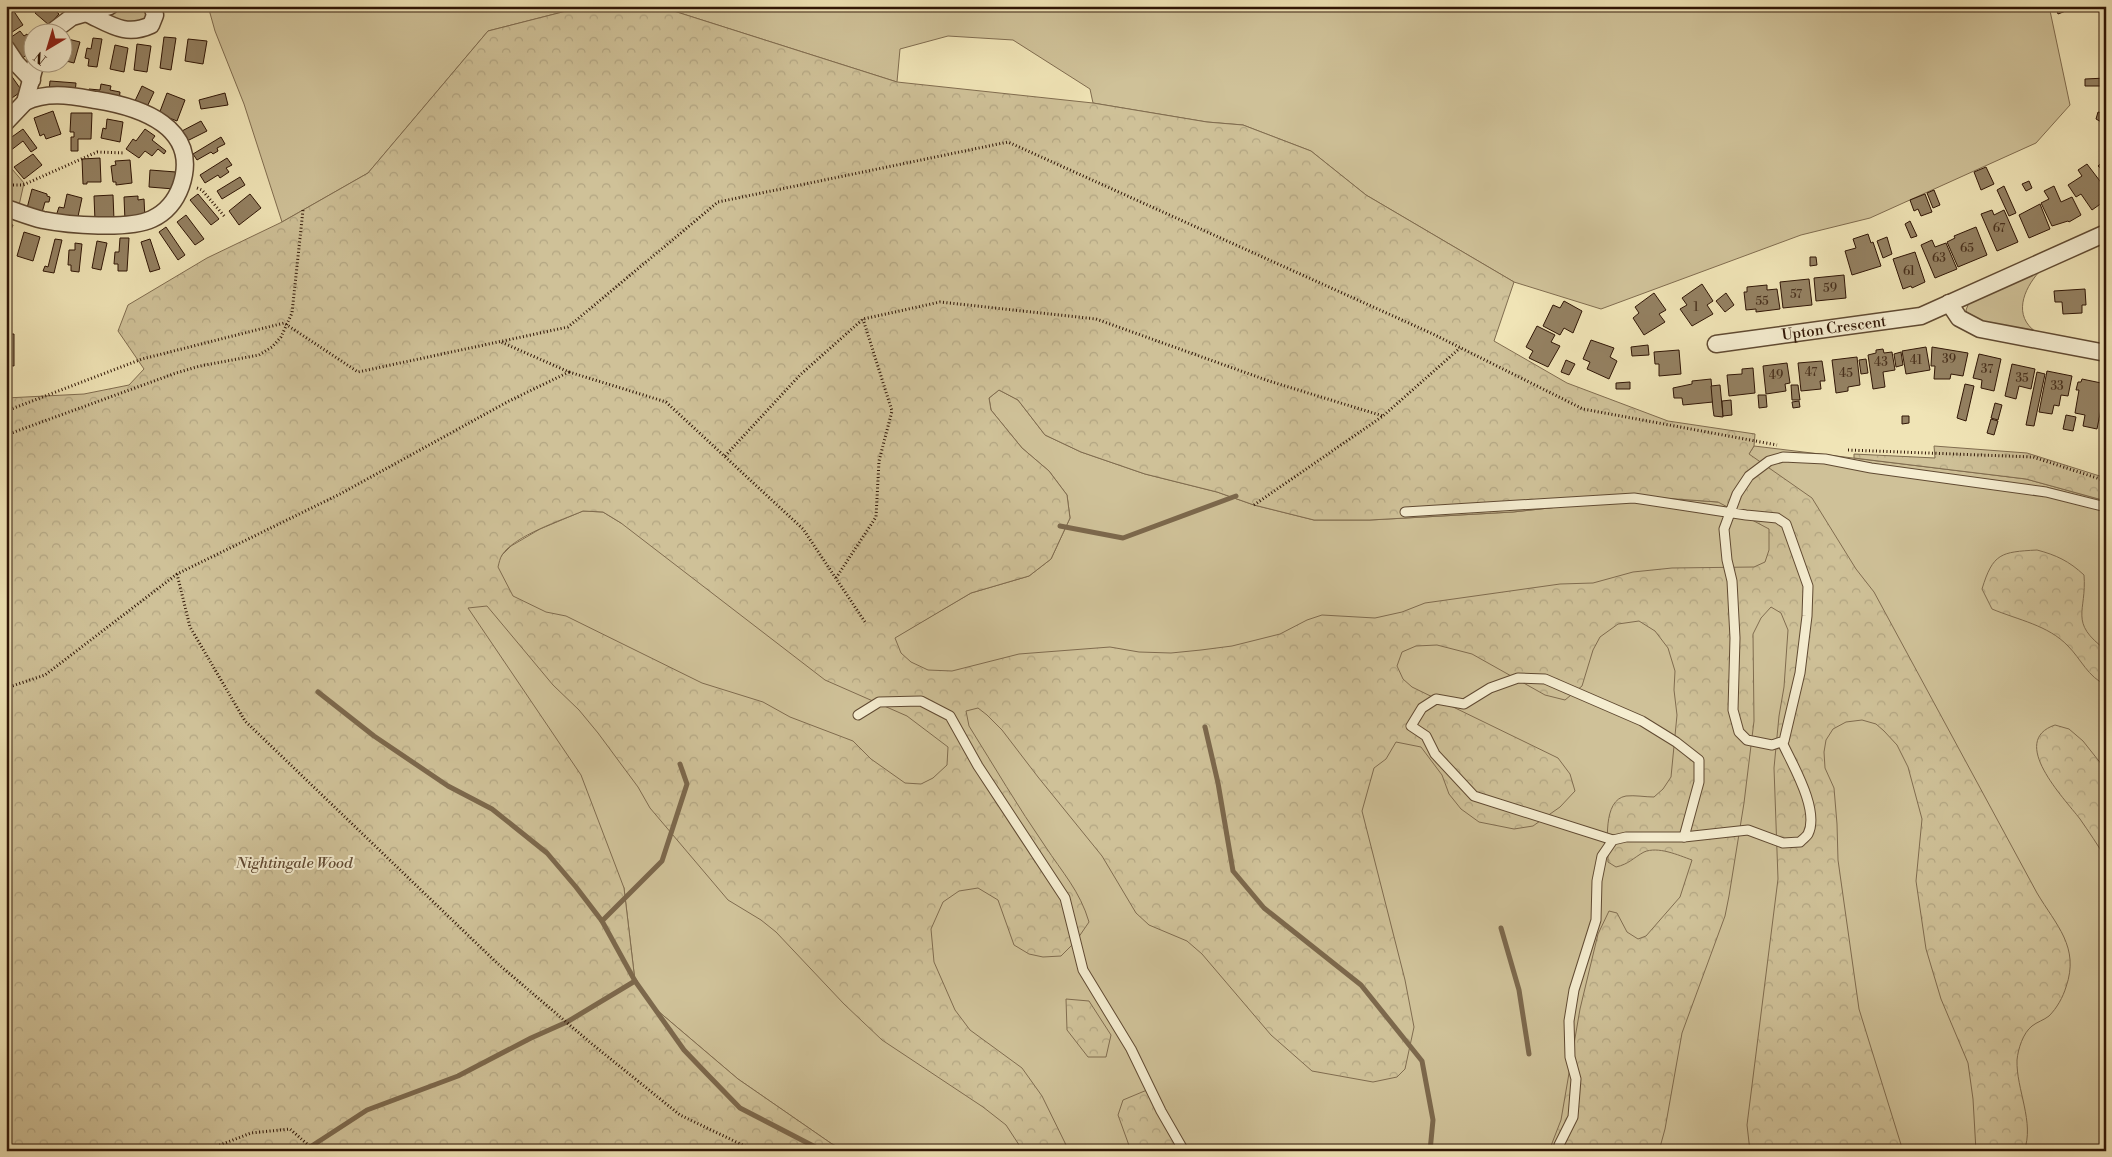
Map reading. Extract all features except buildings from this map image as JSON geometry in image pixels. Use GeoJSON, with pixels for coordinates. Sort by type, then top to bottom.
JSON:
{"type":"FeatureCollection","features":[{"type":"Feature","properties":{"kind":"street"},"geometry":{"type":"LineString","coordinates":[[65,22],[72,17],[110,6]]}},
{"type":"Feature","properties":{"kind":"street"},"geometry":{"type":"LineString","coordinates":[[86,13],[125,30],[140,30],[151,25],[155,15],[152,6]]}},
{"type":"Feature","properties":{"kind":"street"},"geometry":{"type":"LineString","coordinates":[[6,48],[16,63],[32,80]]}},
{"type":"Feature","properties":{"kind":"street"},"geometry":{"type":"LineString","coordinates":[[6,122],[25,102],[34,72]]}},
{"type":"Feature","properties":{"kind":"street"},"geometry":{"type":"LineString","coordinates":[[6,208],[42,220],[113,225],[141,223],[163,213],[177,196],[184,175],[184,159],[180,145],[167,127],[145,112],[128,106],[47,94],[25,102]]}},
{"type":"Feature","properties":{"kind":"street","name":"Upton Crescent"},"geometry":{"type":"LineString","coordinates":[[1716,344],[1921,316],[2106,233]]}},
{"type":"Feature","properties":{"kind":"street"},"geometry":{"type":"LineString","coordinates":[[1949,303],[1959,318],[1980,329],[2106,353]]}},
{"type":"Feature","properties":{"kind":"lane"},"geometry":{"type":"LineString","coordinates":[[1404,512],[1634,498],[1730,513],[1777,518],[1786,524],[1808,586],[1807,616],[1800,674],[1788,730],[1782,742],[1772,745],[1747,740],[1739,732],[1733,710],[1735,638],[1732,581],[1727,560],[1724,529],[1730,513],[1737,494],[1749,476],[1769,461],[1783,457],[1825,459],[1872,468],[2046,492],[2106,507]]}},
{"type":"Feature","properties":{"kind":"lane"},"geometry":{"type":"LineString","coordinates":[[1684,837],[1698,782],[1699,760],[1676,742],[1642,721],[1545,679],[1518,678],[1490,688],[1464,704],[1436,699],[1422,708],[1411,726],[1426,736],[1436,754],[1474,796],[1613,840],[1626,837],[1684,837],[1748,830],[1783,843],[1800,842],[1808,833],[1811,813],[1808,798],[1782,742]]}},
{"type":"Feature","properties":{"kind":"lane"},"geometry":{"type":"LineString","coordinates":[[858,715],[879,702],[921,701],[950,716],[978,766],[1065,898],[1083,970],[1131,1049],[1161,1111],[1184,1151]]}},
{"type":"Feature","properties":{"kind":"lane"},"geometry":{"type":"LineString","coordinates":[[1559,1151],[1559,1146],[1573,1117],[1576,1079],[1570,1057],[1569,1021],[1574,990],[1596,920],[1597,881],[1602,856],[1613,840]]}},
{"type":"Feature","properties":{"kind":"path"},"geometry":{"type":"LineString","coordinates":[[6,412],[142,359],[284,323],[358,372],[568,327],[718,202],[1008,142],[1460,348],[1583,409],[1780,446]]}},
{"type":"Feature","properties":{"kind":"path"},"geometry":{"type":"LineString","coordinates":[[6,185],[23,185],[97,152],[125,153]]}},
{"type":"Feature","properties":{"kind":"path"},"geometry":{"type":"LineString","coordinates":[[181,185],[202,190],[225,218]]}},
{"type":"Feature","properties":{"kind":"path"},"geometry":{"type":"LineString","coordinates":[[6,435],[176,373],[200,366],[259,355],[272,348],[281,337],[292,313],[303,210]]}},
{"type":"Feature","properties":{"kind":"path"},"geometry":{"type":"LineString","coordinates":[[725,456],[800,375],[863,319],[940,302],[1096,318],[1269,381],[1383,416]]}},
{"type":"Feature","properties":{"kind":"path"},"geometry":{"type":"LineString","coordinates":[[836,578],[876,517],[879,461],[892,411],[863,319]]}},
{"type":"Feature","properties":{"kind":"path"},"geometry":{"type":"LineString","coordinates":[[500,342],[569,372],[666,402],[803,529],[865,622]]}},
{"type":"Feature","properties":{"kind":"path"},"geometry":{"type":"LineString","coordinates":[[1254,505],[1383,416],[1460,348]]}},
{"type":"Feature","properties":{"kind":"path"},"geometry":{"type":"LineString","coordinates":[[6,688],[45,675],[177,574],[340,494],[509,401],[569,372]]}},
{"type":"Feature","properties":{"kind":"path"},"geometry":{"type":"LineString","coordinates":[[1847,450],[2033,457],[2106,481]]}},
{"type":"Feature","properties":{"kind":"path"},"geometry":{"type":"LineString","coordinates":[[177,574],[190,626],[245,721],[497,963],[585,1038],[680,1115],[756,1151]]}},
{"type":"Feature","properties":{"kind":"path"},"geometry":{"type":"LineString","coordinates":[[178,1151],[215,1147],[251,1133],[290,1129],[315,1151]]}},
{"type":"Feature","properties":{"kind":"green space"},"geometry":{"type":"Polygon","coordinates":[[[125,6],[147,6],[151,13],[138,27],[100,13],[125,6]]]}},
{"type":"Feature","properties":{"kind":"green space"},"geometry":{"type":"Polygon","coordinates":[[[208,6],[586,6],[488,31],[368,173],[282,222],[244,104],[215,31],[208,6]]]}},
{"type":"Feature","properties":{"kind":"green space","name":"Nightingale Wood"},"geometry":{"type":"Polygon","coordinates":[[[586,6],[658,6],[897,82],[1093,103],[1207,122],[1243,125],[1311,151],[1366,195],[1514,282],[1494,341],[1567,383],[1668,421],[1755,434],[1754,446],[1749,454],[1812,498],[1856,569],[1874,592],[2037,893],[2064,937],[2070,960],[2070,973],[2065,991],[2052,1013],[2032,1026],[2026,1033],[2017,1060],[2017,1071],[2027,1129],[2024,1151],[1976,1151],[1973,1099],[1968,1063],[1941,999],[1926,949],[1916,881],[1922,819],[1908,767],[1897,745],[1876,724],[1862,720],[1846,722],[1833,729],[1826,740],[1824,752],[1825,768],[1834,788],[1838,860],[1859,1009],[1903,1151],[1750,1151],[1747,1125],[1778,879],[1774,768],[1784,687],[1788,630],[1781,613],[1771,607],[1761,618],[1753,634],[1754,721],[1744,803],[1725,916],[1682,1033],[1665,1129],[1659,1151],[1549,1151],[1561,1120],[1580,1009],[1598,934],[1609,911],[1617,913],[1627,932],[1638,939],[1646,936],[1680,897],[1692,860],[1668,852],[1650,850],[1620,866],[1616,867],[1608,862],[1607,834],[1613,805],[1618,799],[1626,796],[1654,797],[1663,789],[1671,777],[1677,715],[1674,690],[1675,671],[1668,648],[1655,631],[1639,621],[1618,624],[1600,637],[1593,650],[1582,686],[1565,700],[1545,695],[1472,654],[1437,645],[1416,646],[1402,652],[1397,666],[1403,679],[1412,687],[1558,758],[1570,774],[1575,791],[1560,807],[1533,826],[1514,829],[1479,822],[1461,809],[1449,794],[1442,775],[1421,747],[1396,742],[1386,759],[1374,768],[1362,811],[1405,980],[1414,1027],[1405,1069],[1397,1077],[1373,1082],[1312,1071],[1271,1035],[1202,954],[1187,941],[1149,925],[1136,913],[1102,856],[1002,730],[978,708],[966,711],[969,726],[1025,816],[1076,891],[1089,922],[1076,941],[1061,956],[1043,957],[1029,954],[1014,945],[998,900],[978,888],[959,891],[943,902],[931,929],[934,962],[955,1010],[970,1030],[1022,1068],[1042,1096],[1069,1151],[1023,1151],[1006,1125],[983,1107],[882,1040],[844,1004],[776,932],[761,920],[728,900],[650,808],[638,787],[598,733],[579,710],[553,685],[487,606],[468,608],[581,775],[624,888],[635,981],[658,1011],[738,1079],[832,1144],[846,1151],[6,1151],[6,398],[84,394],[129,385],[144,369],[118,331],[128,305],[207,258],[282,222],[368,173],[488,31],[586,6]],[[999,390],[989,398],[991,410],[1022,448],[1049,471],[1067,495],[1070,518],[1051,559],[1029,576],[971,593],[895,638],[901,653],[911,662],[928,670],[952,671],[1019,654],[1110,647],[1139,652],[1171,653],[1232,646],[1280,634],[1307,620],[1322,615],[1375,618],[1402,612],[1425,603],[1560,584],[1593,583],[1633,572],[1672,568],[1754,567],[1765,562],[1769,550],[1769,529],[1718,502],[1648,497],[1513,512],[1370,520],[1314,520],[1254,505],[1217,492],[1145,474],[1081,452],[1045,435],[1018,400],[999,390]],[[583,511],[527,535],[508,548],[502,555],[498,567],[513,596],[546,612],[566,616],[702,683],[763,702],[790,717],[853,741],[871,759],[905,783],[921,784],[933,778],[947,765],[948,747],[907,716],[825,680],[621,523],[603,512],[583,511]]]}},
{"type":"Feature","properties":{"kind":"green space"},"geometry":{"type":"Polygon","coordinates":[[[658,6],[2049,6],[2070,105],[2036,143],[1870,218],[1801,235],[1601,309],[1514,282],[1366,195],[1311,151],[1243,125],[1207,122],[1093,103],[1090,89],[1013,40],[948,36],[900,49],[897,82],[658,6]]]}},
{"type":"Feature","properties":{"kind":"green space"},"geometry":{"type":"Polygon","coordinates":[[[6,162],[24,183],[18,210],[6,205],[6,162]]]}},
{"type":"Feature","properties":{"kind":"green space"},"geometry":{"type":"Polygon","coordinates":[[[2039,272],[2033,279],[2023,303],[2025,318],[2029,326],[2036,332],[1980,323],[1968,316],[1966,310],[1970,300],[2039,272]]]}},
{"type":"Feature","properties":{"kind":"green space"},"geometry":{"type":"Polygon","coordinates":[[[999,390],[1018,400],[1045,435],[1081,452],[1145,474],[1217,492],[1254,505],[1314,520],[1370,520],[1513,512],[1648,497],[1718,502],[1754,446],[2026,479],[2106,501],[2106,1151],[846,1151],[832,1144],[738,1079],[658,1011],[635,981],[624,888],[467,608],[502,555],[511,546],[540,529],[583,511],[603,512],[621,523],[894,638],[971,593],[1029,576],[1051,559],[1070,518],[1067,495],[1049,471],[1022,448],[991,410],[989,398],[999,390]]]}},
{"type":"Feature","properties":{"kind":"green space"},"geometry":{"type":"Polygon","coordinates":[[[1934,446],[2027,453],[2106,478],[2106,501],[2026,479],[1854,458],[1854,454],[1935,458],[1934,446]]]}},
{"type":"Feature","properties":{"kind":"green space"},"geometry":{"type":"Polygon","coordinates":[[[2037,550],[2062,559],[2084,575],[2083,624],[2094,640],[2106,650],[2106,685],[2094,677],[2073,651],[2051,633],[1992,609],[1982,589],[1990,568],[1995,561],[2007,554],[2037,550]]]}},
{"type":"Feature","properties":{"kind":"green space"},"geometry":{"type":"Polygon","coordinates":[[[2055,725],[2069,729],[2083,741],[2106,770],[2106,859],[2080,819],[2053,784],[2038,756],[2037,743],[2042,733],[2055,725]]]}},
{"type":"Feature","properties":{"kind":"green space"},"geometry":{"type":"Polygon","coordinates":[[[1066,999],[1089,1001],[1111,1035],[1106,1057],[1088,1057],[1067,1030],[1066,999]]]}},
{"type":"Feature","properties":{"kind":"green space"},"geometry":{"type":"Polygon","coordinates":[[[1147,1090],[1180,1151],[1131,1151],[1118,1115],[1123,1100],[1147,1090]]]}},
{"type":"Feature","properties":{"kind":"waterway"},"geometry":{"type":"LineString","coordinates":[[1060,526],[1123,538],[1236,496]]}},
{"type":"Feature","properties":{"kind":"waterway"},"geometry":{"type":"LineString","coordinates":[[318,692],[374,736],[448,786],[492,809],[547,853],[602,921],[662,861],[687,784],[680,764]]}},
{"type":"Feature","properties":{"kind":"waterway"},"geometry":{"type":"LineString","coordinates":[[1205,727],[1218,783],[1233,871],[1264,908],[1361,985],[1422,1061],[1433,1120],[1430,1151]]}},
{"type":"Feature","properties":{"kind":"waterway"},"geometry":{"type":"LineString","coordinates":[[602,921],[635,981],[684,1050],[707,1074],[740,1108],[823,1151]]}},
{"type":"Feature","properties":{"kind":"waterway"},"geometry":{"type":"LineString","coordinates":[[1501,928],[1519,990],[1529,1054]]}},
{"type":"Feature","properties":{"kind":"waterway"},"geometry":{"type":"LineString","coordinates":[[304,1151],[367,1110],[458,1076],[531,1038],[567,1022],[635,981]]}}]}
